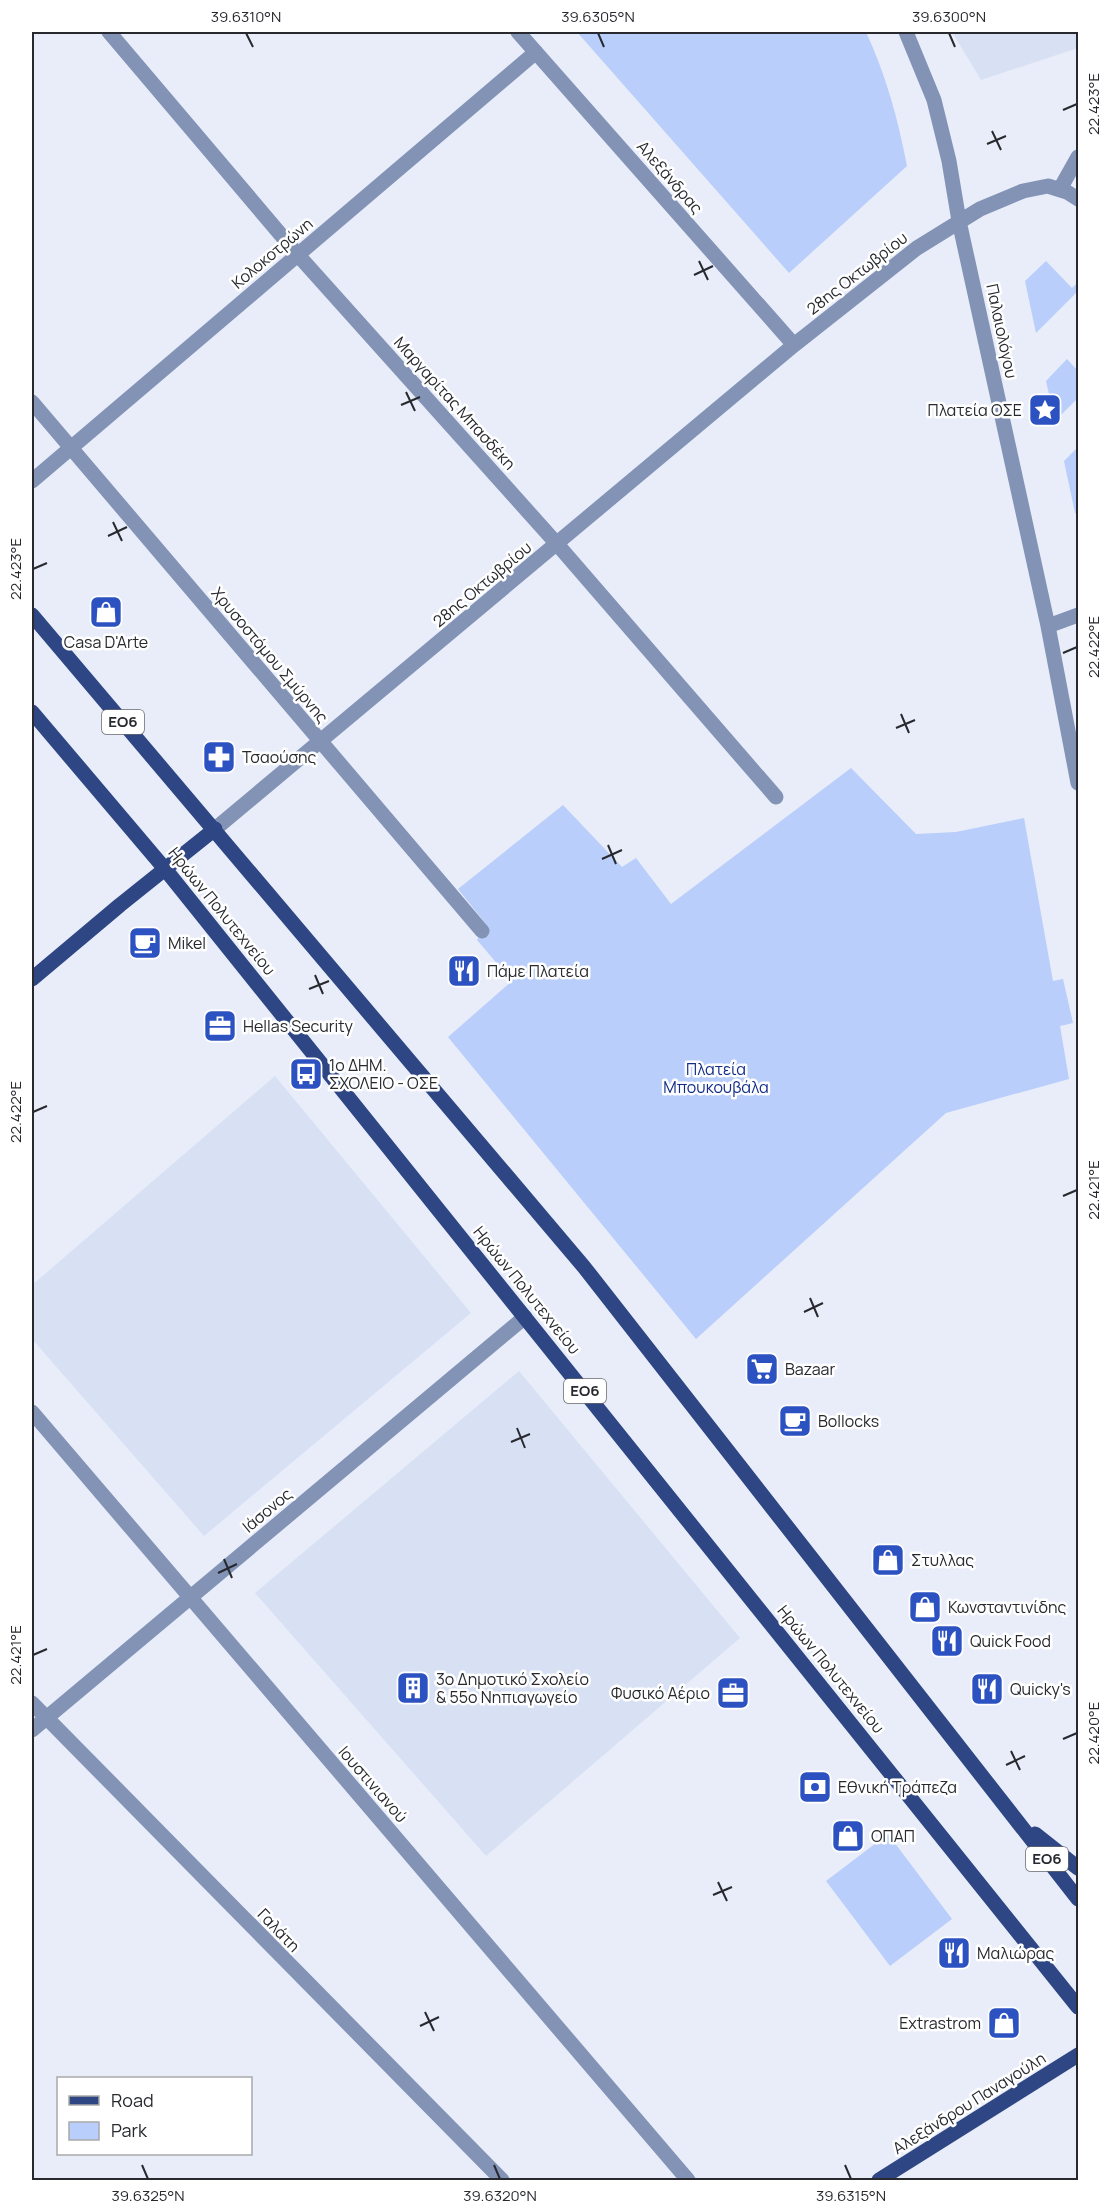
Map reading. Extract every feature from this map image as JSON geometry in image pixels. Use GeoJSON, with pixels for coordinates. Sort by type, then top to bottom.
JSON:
{"type":"FeatureCollection","features":[{"type":"Feature","properties":{"kind":"main road","name":"ΕΟ6"},"geometry":{"type":"LineString","coordinates":[[32,615],[584,1267],[1078,1899]]}},
{"type":"Feature","properties":{"kind":"main road","name":"Ηρώων Πολυτεχνείου"},"geometry":{"type":"LineString","coordinates":[[32,712],[165,869],[1078,2007]]}},
{"type":"Feature","properties":{"kind":"main road","name":"28ης Οκτωβρίου"},"geometry":{"type":"LineString","coordinates":[[32,979],[215,829]]}},
{"type":"Feature","properties":{"kind":"main road"},"geometry":{"type":"LineString","coordinates":[[1016,1820],[1078,1868]]}},
{"type":"Feature","properties":{"kind":"main road","name":"Αλεξάνδρου Παναγούλη"},"geometry":{"type":"LineString","coordinates":[[879,2181],[1078,2055]]}},
{"type":"Feature","properties":{"kind":"street","name":"Μαργαρίτας Μπασδέκη"},"geometry":{"type":"LineString","coordinates":[[109,32],[298,255],[557,544],[776,797]]}},
{"type":"Feature","properties":{"kind":"street","name":"Αλεξάνδρας"},"geometry":{"type":"LineString","coordinates":[[518,32],[794,345]]}},
{"type":"Feature","properties":{"kind":"street","name":"Παλαιολόγου"},"geometry":{"type":"LineString","coordinates":[[906,32],[934,100],[949,161],[959,221],[1048,626],[1078,783]]}},
{"type":"Feature","properties":{"kind":"street","name":"Κολοκοτρώνη"},"geometry":{"type":"LineString","coordinates":[[32,481],[536,52]]}},
{"type":"Feature","properties":{"kind":"street"},"geometry":{"type":"LineString","coordinates":[[1078,157],[1060,189],[1078,200]]}},
{"type":"Feature","properties":{"kind":"street","name":"28ης Οκτωβρίου"},"geometry":{"type":"LineString","coordinates":[[215,829],[794,345],[893,266],[980,209],[1023,191],[1044,186],[1060,189]]}},
{"type":"Feature","properties":{"kind":"street","name":"Χρυσοστόμου Σμύρνης"},"geometry":{"type":"LineString","coordinates":[[32,402],[482,931]]}},
{"type":"Feature","properties":{"kind":"street"},"geometry":{"type":"LineString","coordinates":[[1048,626],[1078,615]]}},
{"type":"Feature","properties":{"kind":"street","name":"Ιάσονος"},"geometry":{"type":"LineString","coordinates":[[32,1730],[525,1317]]}},
{"type":"Feature","properties":{"kind":"street","name":"Ιουστινιανού"},"geometry":{"type":"LineString","coordinates":[[32,1412],[688,2181]]}},
{"type":"Feature","properties":{"kind":"street","name":"Γαλάτη"},"geometry":{"type":"LineString","coordinates":[[32,1703],[502,2181]]}},
{"type":"Feature","properties":{"kind":"shaded area"},"geometry":{"type":"Polygon","coordinates":[[[952,32],[1078,32],[1078,48],[981,80],[952,32]]]}},
{"type":"Feature","properties":{"kind":"shaded area"},"geometry":{"type":"Polygon","coordinates":[[[275,1076],[471,1313],[204,1536],[32,1339],[32,1285],[275,1076]]]}},
{"type":"Feature","properties":{"kind":"shaded area"},"geometry":{"type":"Polygon","coordinates":[[[519,1371],[740,1638],[486,1856],[255,1593],[519,1371]]]}},
{"type":"Feature","properties":{"kind":"green space"},"geometry":{"type":"Polygon","coordinates":[[[577,32],[866,32],[891,98],[907,166],[789,273],[577,32]]]}},
{"type":"Feature","properties":{"kind":"green space"},"geometry":{"type":"Polygon","coordinates":[[[1046,261],[1072,288],[1078,282],[1078,291],[1036,333],[1025,281],[1046,261]]]}},
{"type":"Feature","properties":{"kind":"green space"},"geometry":{"type":"Polygon","coordinates":[[[1067,359],[1078,371],[1078,398],[1055,421],[1046,381],[1067,359]]]}},
{"type":"Feature","properties":{"kind":"green space"},"geometry":{"type":"Polygon","coordinates":[[[1078,447],[1078,514],[1075,513],[1064,461],[1078,447]]]}},
{"type":"Feature","properties":{"kind":"green space","name":"Πλατεία Μπουκουβάλα"},"geometry":{"type":"Polygon","coordinates":[[[851,768],[916,834],[956,832],[1024,818],[1053,981],[1063,979],[1073,1023],[1060,1026],[1069,1079],[946,1113],[696,1339],[448,1037],[512,981],[477,940],[486,924],[458,889],[563,805],[622,867],[636,858],[671,904],[851,768]]]}},
{"type":"Feature","properties":{"kind":"green space"},"geometry":{"type":"Polygon","coordinates":[[[888,1834],[952,1919],[890,1966],[826,1881],[888,1834]]]}},
{"type":"Feature","properties":{"kind":"place","name":"Πλατεία ΟΣΕ"},"geometry":{"type":"Point","coordinates":[1045,410]}},
{"type":"Feature","properties":{"kind":"place","name":"Casa D'Arte"},"geometry":{"type":"Point","coordinates":[106,612]}},
{"type":"Feature","properties":{"kind":"place","name":"Τσαούσης"},"geometry":{"type":"Point","coordinates":[219,757]}},
{"type":"Feature","properties":{"kind":"place","name":"Mikel"},"geometry":{"type":"Point","coordinates":[145,943]}},
{"type":"Feature","properties":{"kind":"place","name":"Πάμε Πλατεία"},"geometry":{"type":"Point","coordinates":[464,971]}},
{"type":"Feature","properties":{"kind":"place","name":"Hellas Security"},"geometry":{"type":"Point","coordinates":[220,1026]}},
{"type":"Feature","properties":{"kind":"place","name":"1ο ΔΗΜ. ΣΧΟΛΕΙΟ - ΟΣΕ"},"geometry":{"type":"Point","coordinates":[306,1074]}},
{"type":"Feature","properties":{"kind":"place","name":"Bazaar"},"geometry":{"type":"Point","coordinates":[762,1369]}},
{"type":"Feature","properties":{"kind":"place","name":"Bollocks"},"geometry":{"type":"Point","coordinates":[795,1421]}},
{"type":"Feature","properties":{"kind":"place","name":"Στυλλας"},"geometry":{"type":"Point","coordinates":[888,1560]}},
{"type":"Feature","properties":{"kind":"place","name":"Κωνσταντινίδης"},"geometry":{"type":"Point","coordinates":[925,1607]}},
{"type":"Feature","properties":{"kind":"place","name":"Quick Food"},"geometry":{"type":"Point","coordinates":[947,1641]}},
{"type":"Feature","properties":{"kind":"place","name":"3ο Δημοτικό Σχολείο & 55ο Νηπιαγωγείο"},"geometry":{"type":"Point","coordinates":[413,1688]}},
{"type":"Feature","properties":{"kind":"place","name":"Quicky's"},"geometry":{"type":"Point","coordinates":[987,1689]}},
{"type":"Feature","properties":{"kind":"place","name":"Φυσικό Αέριο"},"geometry":{"type":"Point","coordinates":[733,1693]}},
{"type":"Feature","properties":{"kind":"place","name":"Εθνική Τράπεζα"},"geometry":{"type":"Point","coordinates":[815,1787]}},
{"type":"Feature","properties":{"kind":"place","name":"ΟΠΑΠ"},"geometry":{"type":"Point","coordinates":[848,1836]}},
{"type":"Feature","properties":{"kind":"place","name":"Μαλιώρας"},"geometry":{"type":"Point","coordinates":[954,1953]}},
{"type":"Feature","properties":{"kind":"place","name":"Extrastrom"},"geometry":{"type":"Point","coordinates":[1004,2023]}}]}
